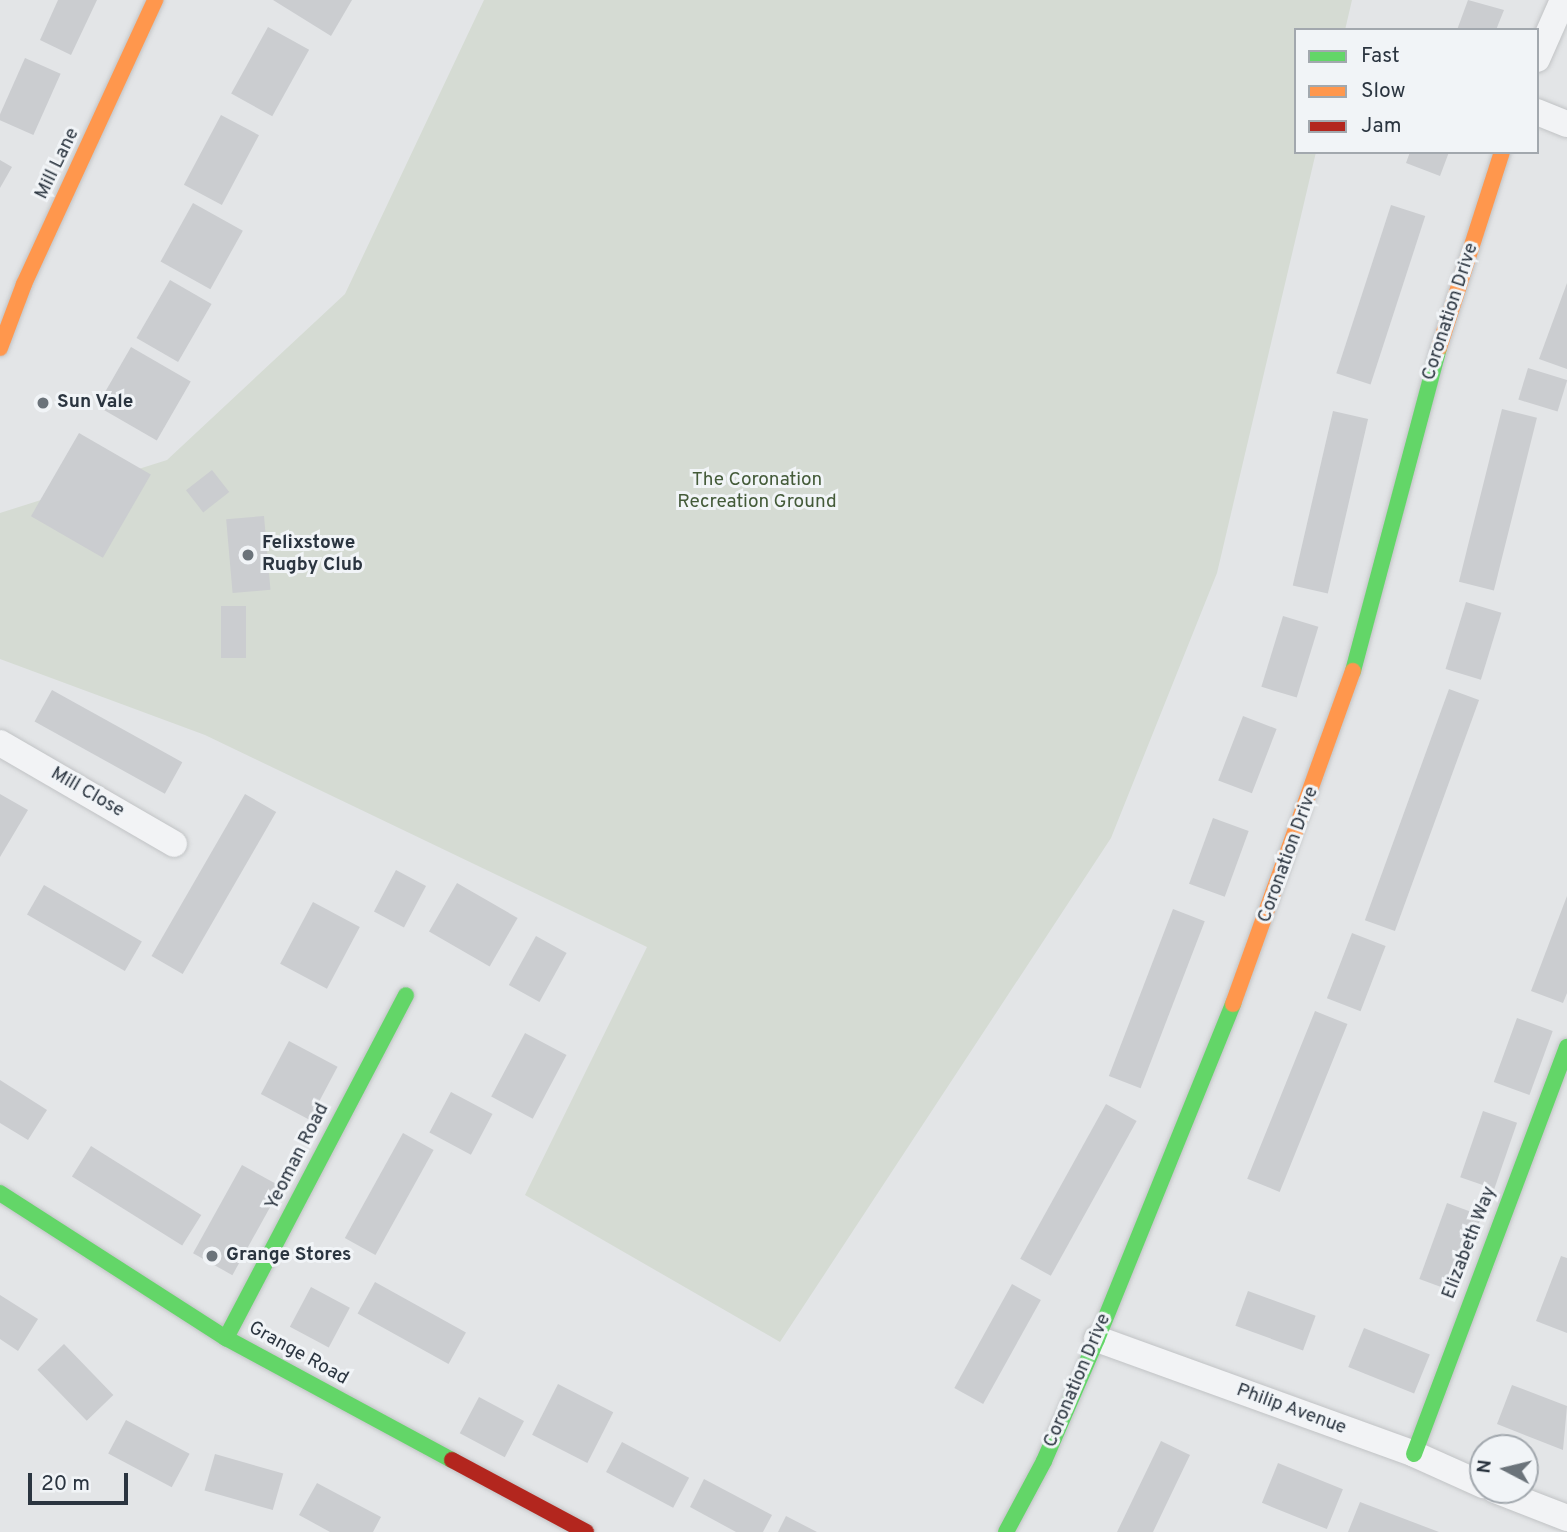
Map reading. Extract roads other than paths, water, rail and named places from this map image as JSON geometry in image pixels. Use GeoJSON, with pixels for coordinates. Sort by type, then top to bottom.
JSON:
{"type":"FeatureCollection","features":[{"type":"Feature","properties":{"kind":"street","name":"Mill Lane"},"geometry":{"type":"LineString","coordinates":[[0,348],[24,284],[155,0]]}},
{"type":"Feature","properties":{"kind":"street"},"geometry":{"type":"LineString","coordinates":[[1539,54],[1563,0]]}},
{"type":"Feature","properties":{"kind":"street"},"geometry":{"type":"LineString","coordinates":[[1539,114],[1567,124]]}},
{"type":"Feature","properties":{"kind":"street","name":"Coronation Drive"},"geometry":{"type":"LineString","coordinates":[[1006,1532],[1044,1461],[1188,1121],[1337,723],[1423,400],[1501,154]]}},
{"type":"Feature","properties":{"kind":"street","name":"Mill Close"},"geometry":{"type":"LineString","coordinates":[[0,743],[174,844]]}},
{"type":"Feature","properties":{"kind":"street","name":"Yeoman Road"},"geometry":{"type":"LineString","coordinates":[[226,1338],[406,995]]}},
{"type":"Feature","properties":{"kind":"street","name":"Elizabeth Way"},"geometry":{"type":"LineString","coordinates":[[1414,1454],[1567,1047]]}},
{"type":"Feature","properties":{"kind":"street","name":"Grange Road"},"geometry":{"type":"LineString","coordinates":[[0,1194],[226,1338],[586,1532]]}},
{"type":"Feature","properties":{"kind":"street","name":"Philip Avenue"},"geometry":{"type":"LineString","coordinates":[[1097,1339],[1414,1454],[1469,1479]]}},
{"type":"Feature","properties":{"kind":"street"},"geometry":{"type":"LineString","coordinates":[[1531,1504],[1567,1518]]}},
{"type":"Feature","properties":{"kind":"place","name":"Sun Vale"},"geometry":{"type":"Point","coordinates":[43,403]}},
{"type":"Feature","properties":{"kind":"place","name":"Felixstowe Rugby Club"},"geometry":{"type":"Point","coordinates":[248,555]}},
{"type":"Feature","properties":{"kind":"place","name":"Grange Stores"},"geometry":{"type":"Point","coordinates":[212,1256]}},
{"type":"Feature","properties":{"kind":"park label","name":"The Coronation Recreation Ground"},"geometry":{"type":"Point","coordinates":[757,492]}}]}
